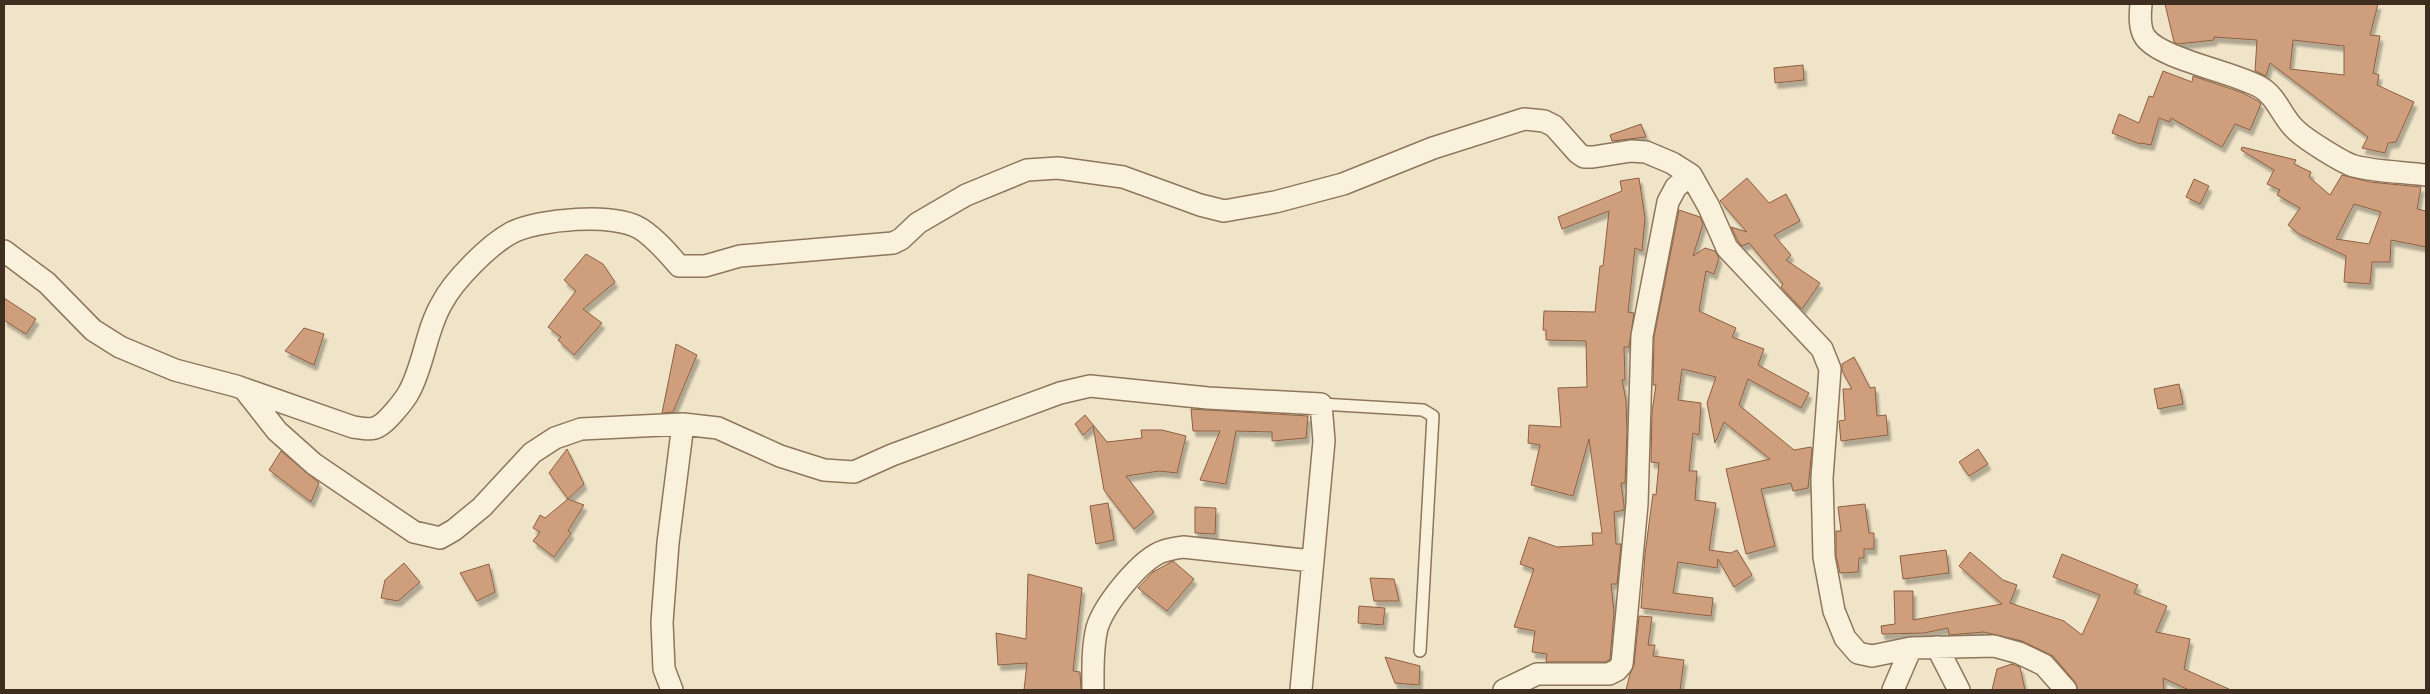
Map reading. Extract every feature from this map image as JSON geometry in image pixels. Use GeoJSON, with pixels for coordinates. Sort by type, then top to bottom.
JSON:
{"type":"FeatureCollection","features":[{"type":"Feature","properties":{"kind":"street"},"geometry":{"type":"LineString","coordinates":[[2141,4],[2140,18],[2144,35],[2148,42],[2179,58],[2214,68],[2261,87],[2272,98],[2295,130],[2347,163],[2426,175]]}},
{"type":"Feature","properties":{"kind":"street"},"geometry":{"type":"LineString","coordinates":[[4,251],[47,283],[93,330],[120,348],[175,370],[244,389],[353,427],[367,429],[379,427],[409,392],[442,303],[468,269],[491,247],[512,232],[569,219],[598,219],[640,228],[661,246],[679,266],[704,266],[740,256],[893,243],[901,239],[918,223],[966,195],[1027,170],[1058,168],[1123,177],[1200,206],[1224,211],[1275,202],[1343,184],[1433,148],[1524,120],[1544,121],[1554,126],[1578,153],[1584,157],[1593,158],[1631,151],[1646,152],[1672,163],[1691,174],[1709,207],[1727,248],[1822,349],[1830,368],[1822,478],[1824,557],[1834,610],[1845,638],[1858,653],[1872,656],[1911,648],[1994,646],[2019,653],[2044,665],[2066,690]]}},
{"type":"Feature","properties":{"kind":"street"},"geometry":{"type":"LineString","coordinates":[[1504,690],[1537,674],[1609,674],[1617,670],[1622,664],[1637,504],[1642,336],[1668,202],[1676,187],[1691,174]]}},
{"type":"Feature","properties":{"kind":"street"},"geometry":{"type":"LineString","coordinates":[[244,389],[277,431],[314,464],[414,532],[440,538],[454,530],[482,507],[532,453],[555,438],[581,429],[683,424],[718,428],[780,456],[824,470],[854,472],[892,455],[1060,393],[1090,386],[1208,398],[1321,404],[1324,441],[1301,690]]}},
{"type":"Feature","properties":{"kind":"street"},"geometry":{"type":"LineString","coordinates":[[672,690],[664,669],[662,622],[668,543],[683,424]]}},
{"type":"Feature","properties":{"kind":"street"},"geometry":{"type":"LineString","coordinates":[[1093,690],[1093,648],[1098,627],[1108,605],[1136,571],[1163,551],[1183,547],[1312,561]]}},
{"type":"Feature","properties":{"kind":"street"},"geometry":{"type":"LineString","coordinates":[[1937,647],[1959,690]]}},
{"type":"Feature","properties":{"kind":"street"},"geometry":{"type":"LineString","coordinates":[[1893,690],[1911,648]]}},
{"type":"Feature","properties":{"kind":"lane"},"geometry":{"type":"LineString","coordinates":[[1321,404],[1423,410],[1433,416],[1420,651]]}},
{"type":"Feature","properties":{"kind":"building"},"geometry":{"type":"Polygon","coordinates":[[[2165,4],[2378,4],[2370,35],[2380,36],[2373,73],[2379,75],[2377,85],[2414,102],[2396,142],[2388,143],[2385,153],[2362,148],[2368,137],[2270,63],[2266,76],[2255,71],[2257,40],[2214,37],[2214,40],[2178,44],[2174,42],[2165,4]],[[2293,40],[2290,69],[2344,75],[2344,46],[2293,40]]]}},
{"type":"Feature","properties":{"kind":"building"},"geometry":{"type":"Polygon","coordinates":[[[1803,65],[1804,80],[1775,83],[1774,68],[1803,65]]]}},
{"type":"Feature","properties":{"kind":"building"},"geometry":{"type":"Polygon","coordinates":[[[2163,71],[2192,82],[2193,76],[2243,93],[2258,101],[2261,104],[2250,130],[2235,124],[2222,147],[2171,118],[2170,122],[2159,118],[2151,145],[2140,144],[2112,133],[2119,114],[2139,123],[2149,96],[2153,97],[2163,71]]]}},
{"type":"Feature","properties":{"kind":"building"},"geometry":{"type":"Polygon","coordinates":[[[1641,124],[1646,137],[1612,141],[1610,135],[1641,124]]]}},
{"type":"Feature","properties":{"kind":"building"},"geometry":{"type":"Polygon","coordinates":[[[2242,147],[2296,160],[2294,164],[2311,172],[2309,177],[2330,195],[2342,175],[2370,182],[2421,187],[2417,209],[2426,211],[2426,247],[2391,240],[2390,262],[2372,262],[2370,284],[2344,282],[2346,256],[2299,234],[2288,225],[2300,208],[2277,195],[2280,190],[2267,184],[2274,170],[2241,150],[2242,147]],[[2354,204],[2336,239],[2369,244],[2381,212],[2354,204]]]}},
{"type":"Feature","properties":{"kind":"building"},"geometry":{"type":"Polygon","coordinates":[[[1639,178],[1645,218],[1642,251],[1635,248],[1628,312],[1634,313],[1629,347],[1624,347],[1625,380],[1622,380],[1626,400],[1627,432],[1625,483],[1621,483],[1624,510],[1614,512],[1616,544],[1621,544],[1617,584],[1611,584],[1614,612],[1610,659],[1606,662],[1546,662],[1547,654],[1532,652],[1535,631],[1514,627],[1534,569],[1520,564],[1529,537],[1557,547],[1593,545],[1592,533],[1602,533],[1589,439],[1573,496],[1531,485],[1540,445],[1528,443],[1529,425],[1561,427],[1558,388],[1587,387],[1586,341],[1546,340],[1546,330],[1543,330],[1544,311],[1595,312],[1600,266],[1603,266],[1609,211],[1562,229],[1558,217],[1622,191],[1620,181],[1639,178]]]}},
{"type":"Feature","properties":{"kind":"building"},"geometry":{"type":"Polygon","coordinates":[[[1747,178],[1769,203],[1786,194],[1800,221],[1774,235],[1791,255],[1786,260],[1820,283],[1802,309],[1781,287],[1783,284],[1749,243],[1742,246],[1738,241],[1731,227],[1747,232],[1720,201],[1747,178]]]}},
{"type":"Feature","properties":{"kind":"building"},"geometry":{"type":"Polygon","coordinates":[[[2194,179],[2209,186],[2200,204],[2186,197],[2194,179]]]}},
{"type":"Feature","properties":{"kind":"building"},"geometry":{"type":"Polygon","coordinates":[[[1679,210],[1700,217],[1703,224],[1693,256],[1705,248],[1715,251],[1719,258],[1714,274],[1706,271],[1699,311],[1736,328],[1732,337],[1764,349],[1758,365],[1809,393],[1801,408],[1748,379],[1739,405],[1794,450],[1811,447],[1812,449],[1808,488],[1793,491],[1791,483],[1761,489],[1775,546],[1746,554],[1726,469],[1770,459],[1724,422],[1715,443],[1707,403],[1716,377],[1682,369],[1678,400],[1701,403],[1699,435],[1693,433],[1689,471],[1697,471],[1695,500],[1716,503],[1709,550],[1731,553],[1737,550],[1752,575],[1734,587],[1718,559],[1717,568],[1678,562],[1673,593],[1713,598],[1711,616],[1641,608],[1645,554],[1653,494],[1656,495],[1659,463],[1651,462],[1652,412],[1656,385],[1653,385],[1654,337],[1679,210]]]}},
{"type":"Feature","properties":{"kind":"building"},"geometry":{"type":"Polygon","coordinates":[[[586,254],[603,264],[615,282],[583,309],[602,323],[574,355],[558,340],[561,337],[548,327],[576,291],[564,280],[586,254]]]}},
{"type":"Feature","properties":{"kind":"building"},"geometry":{"type":"Polygon","coordinates":[[[4,298],[36,319],[26,334],[4,320],[4,298]]]}},
{"type":"Feature","properties":{"kind":"building"},"geometry":{"type":"Polygon","coordinates":[[[304,328],[324,334],[314,365],[285,351],[304,328]]]}},
{"type":"Feature","properties":{"kind":"building"},"geometry":{"type":"Polygon","coordinates":[[[676,344],[697,355],[673,412],[662,413],[676,344]]]}},
{"type":"Feature","properties":{"kind":"building"},"geometry":{"type":"Polygon","coordinates":[[[1854,357],[1870,388],[1875,387],[1877,416],[1886,415],[1888,435],[1841,441],[1839,421],[1845,420],[1843,389],[1852,389],[1842,371],[1842,364],[1854,357]]]}},
{"type":"Feature","properties":{"kind":"building"},"geometry":{"type":"Polygon","coordinates":[[[2179,384],[2183,404],[2158,409],[2154,389],[2179,384]]]}},
{"type":"Feature","properties":{"kind":"building"},"geometry":{"type":"Polygon","coordinates":[[[1191,409],[1308,416],[1306,438],[1272,441],[1272,432],[1236,431],[1226,484],[1200,480],[1220,431],[1193,431],[1191,409]]]}},
{"type":"Feature","properties":{"kind":"building"},"geometry":{"type":"Polygon","coordinates":[[[1085,415],[1107,442],[1142,438],[1141,430],[1162,430],[1186,436],[1177,473],[1159,471],[1126,476],[1154,512],[1134,529],[1104,490],[1093,426],[1083,435],[1075,424],[1085,415]]]}},
{"type":"Feature","properties":{"kind":"building"},"geometry":{"type":"Polygon","coordinates":[[[567,449],[584,484],[568,499],[549,473],[567,449]]]}},
{"type":"Feature","properties":{"kind":"building"},"geometry":{"type":"Polygon","coordinates":[[[1978,449],[1988,464],[1969,476],[1959,462],[1978,449]]]}},
{"type":"Feature","properties":{"kind":"building"},"geometry":{"type":"Polygon","coordinates":[[[281,451],[319,483],[311,502],[269,470],[281,451]]]}},
{"type":"Feature","properties":{"kind":"building"},"geometry":{"type":"Polygon","coordinates":[[[568,499],[584,505],[568,531],[571,533],[554,557],[533,541],[540,532],[533,528],[540,515],[545,518],[568,499]]]}},
{"type":"Feature","properties":{"kind":"building"},"geometry":{"type":"Polygon","coordinates":[[[1108,503],[1114,540],[1096,544],[1090,506],[1108,503]]]}},
{"type":"Feature","properties":{"kind":"building"},"geometry":{"type":"Polygon","coordinates":[[[1865,504],[1869,533],[1874,533],[1874,549],[1864,549],[1864,558],[1859,558],[1858,572],[1840,573],[1836,556],[1836,531],[1841,531],[1838,507],[1865,504]]]}},
{"type":"Feature","properties":{"kind":"building"},"geometry":{"type":"Polygon","coordinates":[[[1195,507],[1216,508],[1215,534],[1195,533],[1195,507]]]}},
{"type":"Feature","properties":{"kind":"building"},"geometry":{"type":"Polygon","coordinates":[[[1946,550],[1949,573],[1903,579],[1900,556],[1946,550]]]}},
{"type":"Feature","properties":{"kind":"building"},"geometry":{"type":"Polygon","coordinates":[[[1970,552],[2003,580],[2017,585],[2010,603],[2064,621],[2082,635],[2100,595],[2053,577],[2062,554],[2138,585],[2134,593],[2167,606],[2156,632],[2190,639],[2184,669],[2231,690],[2189,690],[2163,678],[2164,690],[2078,690],[2075,682],[2053,656],[2022,641],[1984,632],[1949,635],[1948,628],[1924,633],[1882,634],[1881,626],[1895,624],[1894,591],[1913,591],[1913,620],[2002,604],[1959,566],[1970,552]]]}},
{"type":"Feature","properties":{"kind":"building"},"geometry":{"type":"Polygon","coordinates":[[[1173,561],[1194,579],[1167,611],[1138,588],[1153,572],[1173,561]]]}},
{"type":"Feature","properties":{"kind":"building"},"geometry":{"type":"Polygon","coordinates":[[[404,563],[420,582],[398,601],[381,598],[385,580],[404,563]]]}},
{"type":"Feature","properties":{"kind":"building"},"geometry":{"type":"Polygon","coordinates":[[[489,564],[495,592],[477,601],[460,573],[489,564]]]}},
{"type":"Feature","properties":{"kind":"building"},"geometry":{"type":"Polygon","coordinates":[[[1028,574],[1082,588],[1073,671],[1080,672],[1081,690],[1024,690],[1027,663],[998,665],[996,633],[1026,639],[1028,574]]]}},
{"type":"Feature","properties":{"kind":"building"},"geometry":{"type":"Polygon","coordinates":[[[1370,578],[1394,579],[1399,601],[1374,601],[1370,578]]]}},
{"type":"Feature","properties":{"kind":"building"},"geometry":{"type":"Polygon","coordinates":[[[1359,606],[1385,608],[1383,625],[1358,623],[1359,606]]]}},
{"type":"Feature","properties":{"kind":"building"},"geometry":{"type":"Polygon","coordinates":[[[1639,616],[1652,617],[1648,645],[1655,645],[1653,656],[1684,660],[1680,690],[1626,690],[1634,665],[1639,616]]]}},
{"type":"Feature","properties":{"kind":"building"},"geometry":{"type":"Polygon","coordinates":[[[1385,657],[1420,666],[1419,685],[1395,683],[1385,657]]]}},
{"type":"Feature","properties":{"kind":"building"},"geometry":{"type":"Polygon","coordinates":[[[2012,664],[2020,667],[2025,690],[1992,690],[1997,669],[2012,664]]]}}]}
